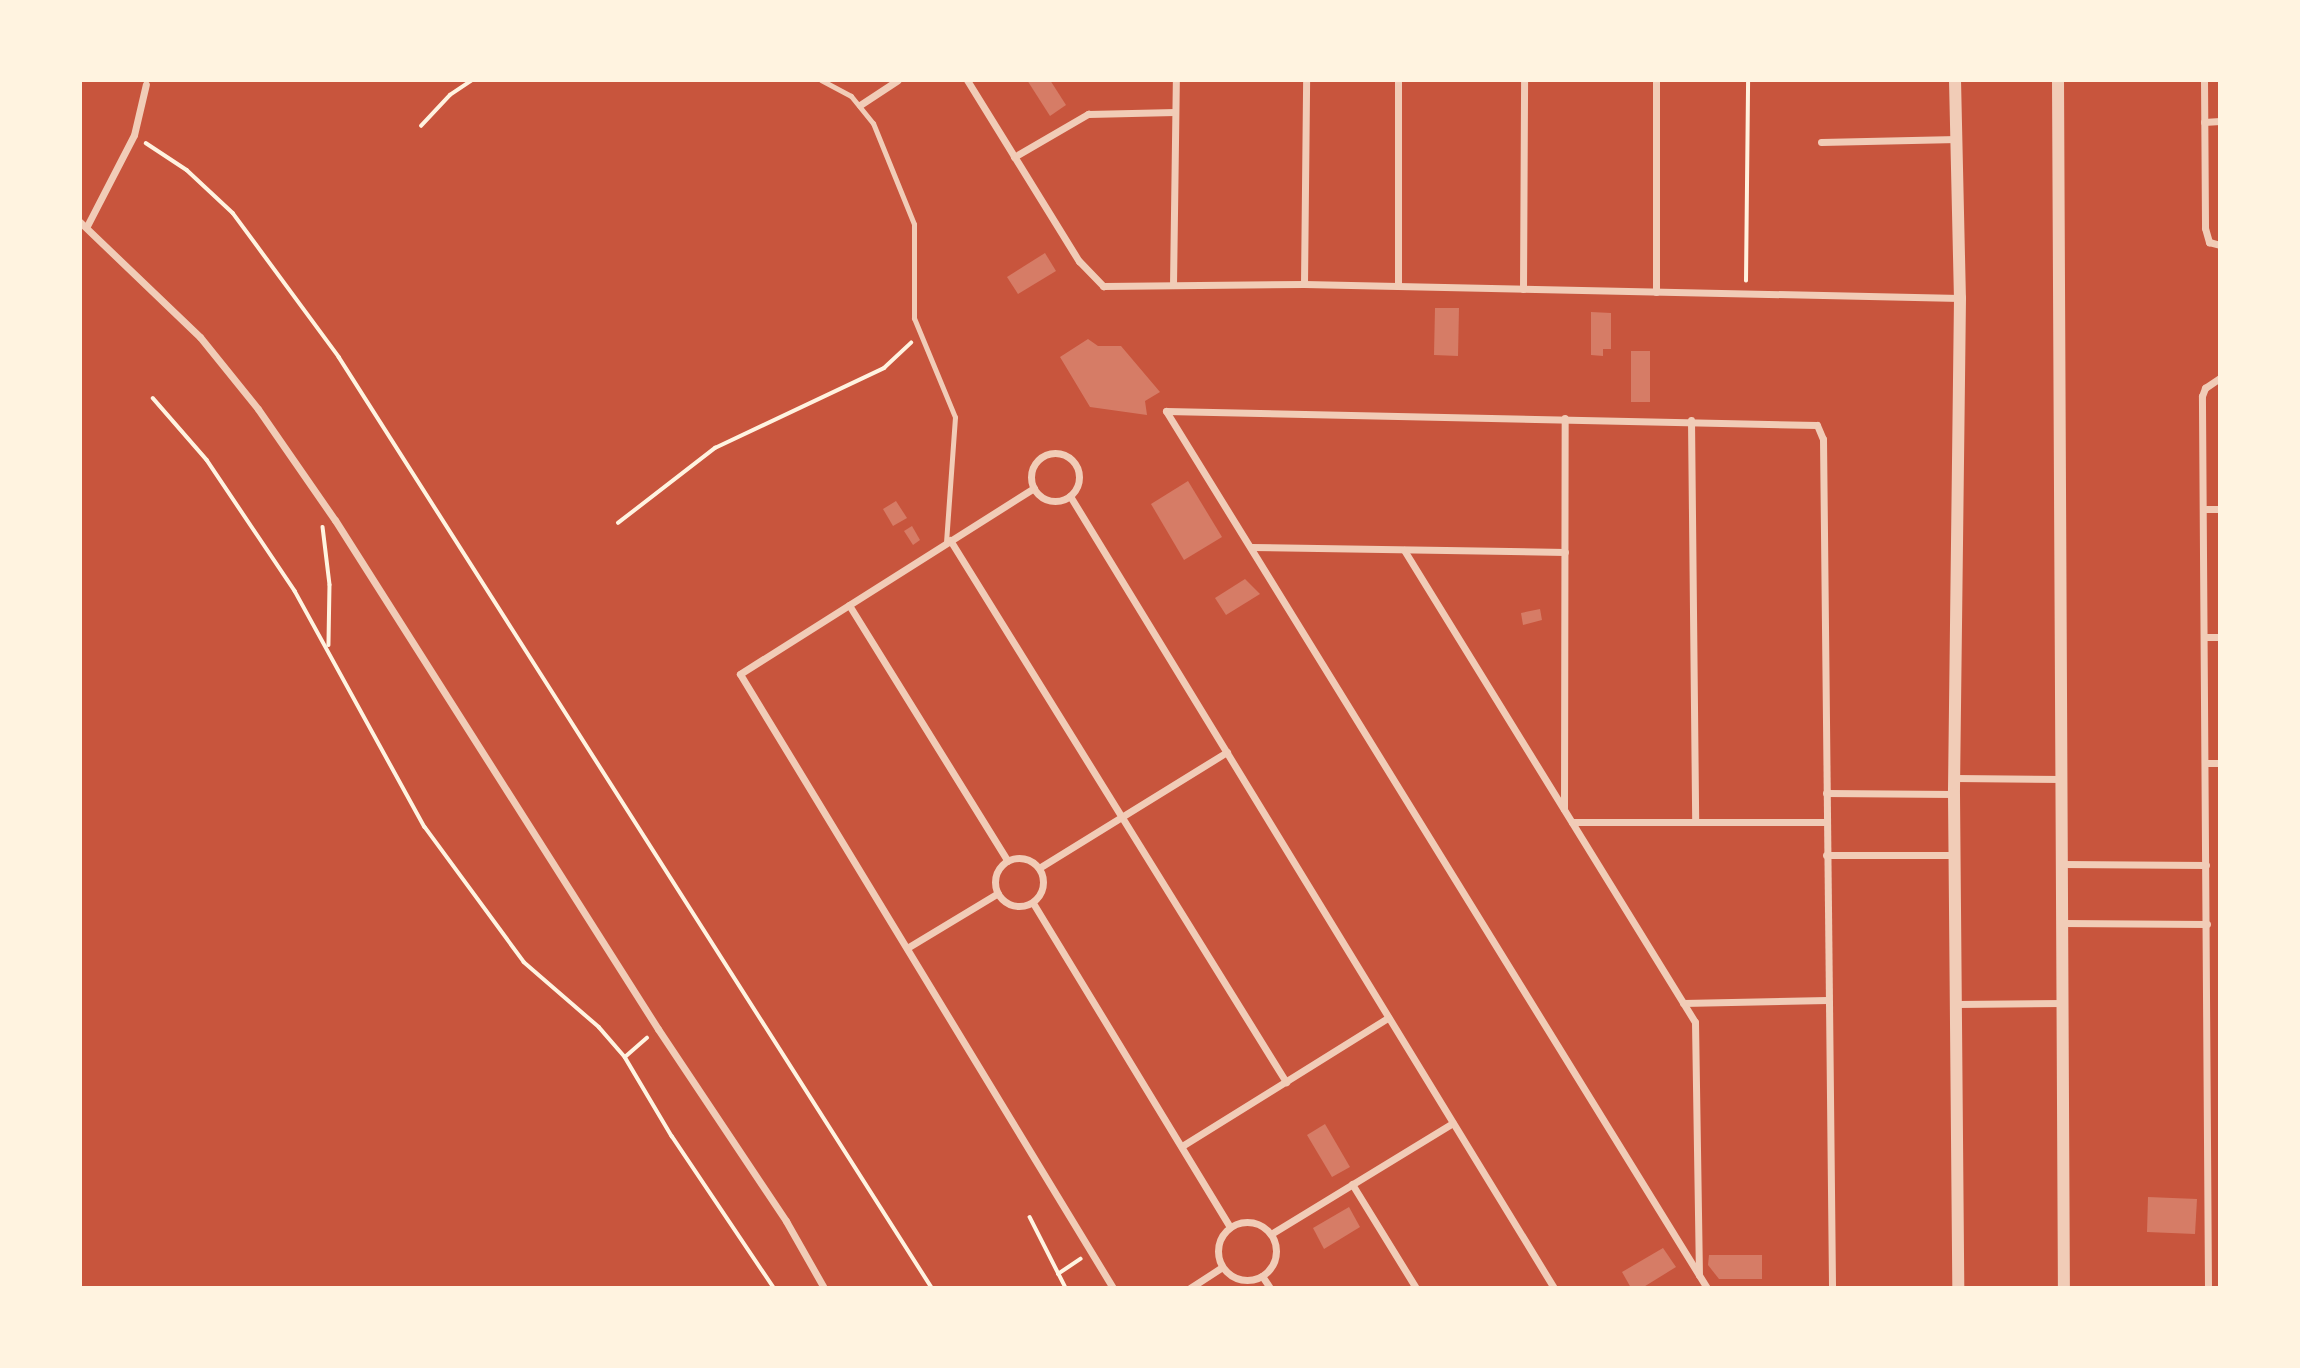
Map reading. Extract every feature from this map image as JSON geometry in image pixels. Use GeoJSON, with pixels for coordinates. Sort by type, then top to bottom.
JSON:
{"type":"FeatureCollection","features":[{"type":"Feature","properties":{"kind":"street"},"geometry":{"type":"LineString","coordinates":[[860,105],[898,80]]}},
{"type":"Feature","properties":{"kind":"street"},"geometry":{"type":"LineString","coordinates":[[967,80],[1091,278],[1103,286],[1304,284],[1959,298]]}},
{"type":"Feature","properties":{"kind":"street"},"geometry":{"type":"LineString","coordinates":[[1173,285],[1176,80]]}},
{"type":"Feature","properties":{"kind":"street"},"geometry":{"type":"LineString","coordinates":[[1304,284],[1306,80]]}},
{"type":"Feature","properties":{"kind":"street"},"geometry":{"type":"LineString","coordinates":[[1398,80],[1398,286]]}},
{"type":"Feature","properties":{"kind":"street"},"geometry":{"type":"LineString","coordinates":[[1523,289],[1524,80]]}},
{"type":"Feature","properties":{"kind":"street"},"geometry":{"type":"LineString","coordinates":[[1656,80],[1656,292]]}},
{"type":"Feature","properties":{"kind":"street"},"geometry":{"type":"LineString","coordinates":[[1955,80],[1959,298],[1955,779],[1958,1287]]}},
{"type":"Feature","properties":{"kind":"street"},"geometry":{"type":"LineString","coordinates":[[2058,80],[2064,1287]]}},
{"type":"Feature","properties":{"kind":"street"},"geometry":{"type":"LineString","coordinates":[[2204,80],[2204,228],[2209,242],[2220,245]]}},
{"type":"Feature","properties":{"kind":"street"},"geometry":{"type":"LineString","coordinates":[[146,82],[134,135],[84,224],[200,337],[319,497],[658,1028],[786,1221],[824,1287]]}},
{"type":"Feature","properties":{"kind":"street"},"geometry":{"type":"LineString","coordinates":[[1014,157],[1088,114],[1175,112]]}},
{"type":"Feature","properties":{"kind":"street"},"geometry":{"type":"LineString","coordinates":[[2204,122],[2220,121]]}},
{"type":"Feature","properties":{"kind":"street"},"geometry":{"type":"LineString","coordinates":[[1821,142],[1957,139]]}},
{"type":"Feature","properties":{"kind":"street"},"geometry":{"type":"LineString","coordinates":[[2208,1287],[2202,396],[2205,388],[2220,378]]}},
{"type":"Feature","properties":{"kind":"street"},"geometry":{"type":"LineString","coordinates":[[1707,1287],[1166,411],[1806,422],[1822,432],[1832,1287]]}},
{"type":"Feature","properties":{"kind":"street"},"geometry":{"type":"LineString","coordinates":[[1564,810],[1565,418]]}},
{"type":"Feature","properties":{"kind":"street"},"geometry":{"type":"LineString","coordinates":[[1691,420],[1695,820]]}},
{"type":"Feature","properties":{"kind":"street"},"geometry":{"type":"LineString","coordinates":[[1059,453],[1078,468],[1078,484],[1070,496],[1048,500],[1034,488],[1031,476],[1037,461],[1059,453]]}},
{"type":"Feature","properties":{"kind":"street"},"geometry":{"type":"LineString","coordinates":[[1034,488],[740,674],[1113,1287]]}},
{"type":"Feature","properties":{"kind":"street"},"geometry":{"type":"LineString","coordinates":[[1070,496],[1554,1287]]}},
{"type":"Feature","properties":{"kind":"street"},"geometry":{"type":"LineString","coordinates":[[2204,509],[2220,509]]}},
{"type":"Feature","properties":{"kind":"street"},"geometry":{"type":"LineString","coordinates":[[948,542],[1122,816],[1286,1082]]}},
{"type":"Feature","properties":{"kind":"street"},"geometry":{"type":"LineString","coordinates":[[1251,547],[1565,552]]}},
{"type":"Feature","properties":{"kind":"street"},"geometry":{"type":"LineString","coordinates":[[1404,550],[1695,1022],[1699,1275]]}},
{"type":"Feature","properties":{"kind":"street"},"geometry":{"type":"LineString","coordinates":[[849,605],[1008,861]]}},
{"type":"Feature","properties":{"kind":"street"},"geometry":{"type":"LineString","coordinates":[[2204,637],[2220,637]]}},
{"type":"Feature","properties":{"kind":"street"},"geometry":{"type":"LineString","coordinates":[[1040,868],[1227,752]]}},
{"type":"Feature","properties":{"kind":"street"},"geometry":{"type":"LineString","coordinates":[[2205,763],[2220,763]]}},
{"type":"Feature","properties":{"kind":"street"},"geometry":{"type":"LineString","coordinates":[[1955,779],[2062,779]]}},
{"type":"Feature","properties":{"kind":"street"},"geometry":{"type":"LineString","coordinates":[[1826,793],[1955,794]]}},
{"type":"Feature","properties":{"kind":"street"},"geometry":{"type":"LineString","coordinates":[[1573,822],[1826,822]]}},
{"type":"Feature","properties":{"kind":"street"},"geometry":{"type":"LineString","coordinates":[[1826,855],[1955,855]]}},
{"type":"Feature","properties":{"kind":"street"},"geometry":{"type":"LineString","coordinates":[[1021,857],[1040,868],[1043,888],[1033,903],[1014,906],[998,893],[995,876],[1008,861],[1021,857]]}},
{"type":"Feature","properties":{"kind":"street"},"geometry":{"type":"LineString","coordinates":[[2062,864],[2206,865]]}},
{"type":"Feature","properties":{"kind":"street"},"geometry":{"type":"LineString","coordinates":[[907,948],[998,893]]}},
{"type":"Feature","properties":{"kind":"street"},"geometry":{"type":"LineString","coordinates":[[1033,903],[1230,1227]]}},
{"type":"Feature","properties":{"kind":"street"},"geometry":{"type":"LineString","coordinates":[[2062,922],[2207,923]]}},
{"type":"Feature","properties":{"kind":"street"},"geometry":{"type":"LineString","coordinates":[[1684,1003],[1827,1000]]}},
{"type":"Feature","properties":{"kind":"street"},"geometry":{"type":"LineString","coordinates":[[1956,1004],[2063,1003]]}},
{"type":"Feature","properties":{"kind":"street"},"geometry":{"type":"LineString","coordinates":[[1182,1146],[1388,1018]]}},
{"type":"Feature","properties":{"kind":"street"},"geometry":{"type":"LineString","coordinates":[[1271,1234],[1453,1124]]}},
{"type":"Feature","properties":{"kind":"street"},"geometry":{"type":"LineString","coordinates":[[1352,1184],[1416,1287]]}},
{"type":"Feature","properties":{"kind":"street"},"geometry":{"type":"LineString","coordinates":[[1250,1222],[1271,1234],[1276,1258],[1262,1276],[1239,1280],[1222,1267],[1219,1243],[1230,1227],[1250,1222]]}},
{"type":"Feature","properties":{"kind":"street"},"geometry":{"type":"LineString","coordinates":[[1190,1287],[1222,1267]]}},
{"type":"Feature","properties":{"kind":"street"},"geometry":{"type":"LineString","coordinates":[[1262,1276],[1270,1287]]}},
{"type":"Feature","properties":{"kind":"lane"},"geometry":{"type":"LineString","coordinates":[[821,80],[860,105],[873,123],[914,224],[914,318],[955,417],[948,542]]}},
{"type":"Feature","properties":{"kind":"path"},"geometry":{"type":"LineString","coordinates":[[421,126],[450,95],[472,80]]}},
{"type":"Feature","properties":{"kind":"path"},"geometry":{"type":"LineString","coordinates":[[1746,293],[1748,80]]}},
{"type":"Feature","properties":{"kind":"path"},"geometry":{"type":"LineString","coordinates":[[134,135],[187,170],[233,213],[339,357],[932,1287]]}},
{"type":"Feature","properties":{"kind":"path"},"geometry":{"type":"LineString","coordinates":[[618,523],[715,448],[884,368],[920,334]]}},
{"type":"Feature","properties":{"kind":"path"},"geometry":{"type":"LineString","coordinates":[[153,398],[206,460],[329,646],[404,793],[466,886],[524,962],[599,1027],[625,1057],[671,1136],[774,1287]]}},
{"type":"Feature","properties":{"kind":"path"},"geometry":{"type":"LineString","coordinates":[[319,497],[330,585],[329,646]]}},
{"type":"Feature","properties":{"kind":"path"},"geometry":{"type":"LineString","coordinates":[[625,1057],[658,1028]]}},
{"type":"Feature","properties":{"kind":"path"},"geometry":{"type":"LineString","coordinates":[[1030,1217],[1066,1287]]}},
{"type":"Feature","properties":{"kind":"path"},"geometry":{"type":"LineString","coordinates":[[1058,1275],[1082,1258]]}},
{"type":"Feature","properties":{"kind":"building"},"geometry":{"type":"Polygon","coordinates":[[[1027,80],[1050,80],[1066,105],[1050,116],[1027,80]]]}},
{"type":"Feature","properties":{"kind":"building"},"geometry":{"type":"Polygon","coordinates":[[[1045,253],[1056,271],[1018,294],[1007,277],[1045,253]]]}},
{"type":"Feature","properties":{"kind":"building"},"geometry":{"type":"Polygon","coordinates":[[[1435,308],[1459,308],[1458,356],[1434,355],[1435,308]]]}},
{"type":"Feature","properties":{"kind":"building"},"geometry":{"type":"Polygon","coordinates":[[[1591,312],[1611,313],[1611,349],[1603,349],[1603,356],[1591,355],[1591,312]]]}},
{"type":"Feature","properties":{"kind":"building"},"geometry":{"type":"Polygon","coordinates":[[[1088,339],[1098,346],[1121,346],[1160,392],[1145,401],[1147,415],[1090,407],[1060,357],[1088,339]]]}},
{"type":"Feature","properties":{"kind":"building"},"geometry":{"type":"Polygon","coordinates":[[[1631,351],[1650,351],[1650,402],[1631,402],[1631,351]]]}},
{"type":"Feature","properties":{"kind":"building"},"geometry":{"type":"Polygon","coordinates":[[[1188,481],[1222,537],[1184,560],[1151,504],[1188,481]]]}},
{"type":"Feature","properties":{"kind":"building"},"geometry":{"type":"Polygon","coordinates":[[[896,501],[907,518],[893,526],[883,509],[896,501]]]}},
{"type":"Feature","properties":{"kind":"building"},"geometry":{"type":"Polygon","coordinates":[[[912,526],[920,540],[913,545],[904,531],[912,526]]]}},
{"type":"Feature","properties":{"kind":"building"},"geometry":{"type":"Polygon","coordinates":[[[1245,579],[1260,594],[1226,615],[1215,598],[1245,579]]]}},
{"type":"Feature","properties":{"kind":"building"},"geometry":{"type":"Polygon","coordinates":[[[1540,609],[1542,620],[1523,625],[1521,613],[1540,609]]]}},
{"type":"Feature","properties":{"kind":"building"},"geometry":{"type":"Polygon","coordinates":[[[1325,1124],[1350,1167],[1332,1177],[1307,1135],[1325,1124]]]}},
{"type":"Feature","properties":{"kind":"building"},"geometry":{"type":"Polygon","coordinates":[[[2148,1197],[2197,1199],[2195,1234],[2147,1232],[2148,1197]]]}},
{"type":"Feature","properties":{"kind":"building"},"geometry":{"type":"Polygon","coordinates":[[[1349,1207],[1360,1227],[1324,1249],[1313,1228],[1349,1207]]]}},
{"type":"Feature","properties":{"kind":"building"},"geometry":{"type":"Polygon","coordinates":[[[1663,1248],[1676,1267],[1642,1288],[1631,1288],[1622,1272],[1663,1248]]]}},
{"type":"Feature","properties":{"kind":"building"},"geometry":{"type":"Polygon","coordinates":[[[1709,1255],[1762,1255],[1762,1279],[1719,1279],[1708,1265],[1709,1255]]]}}]}
